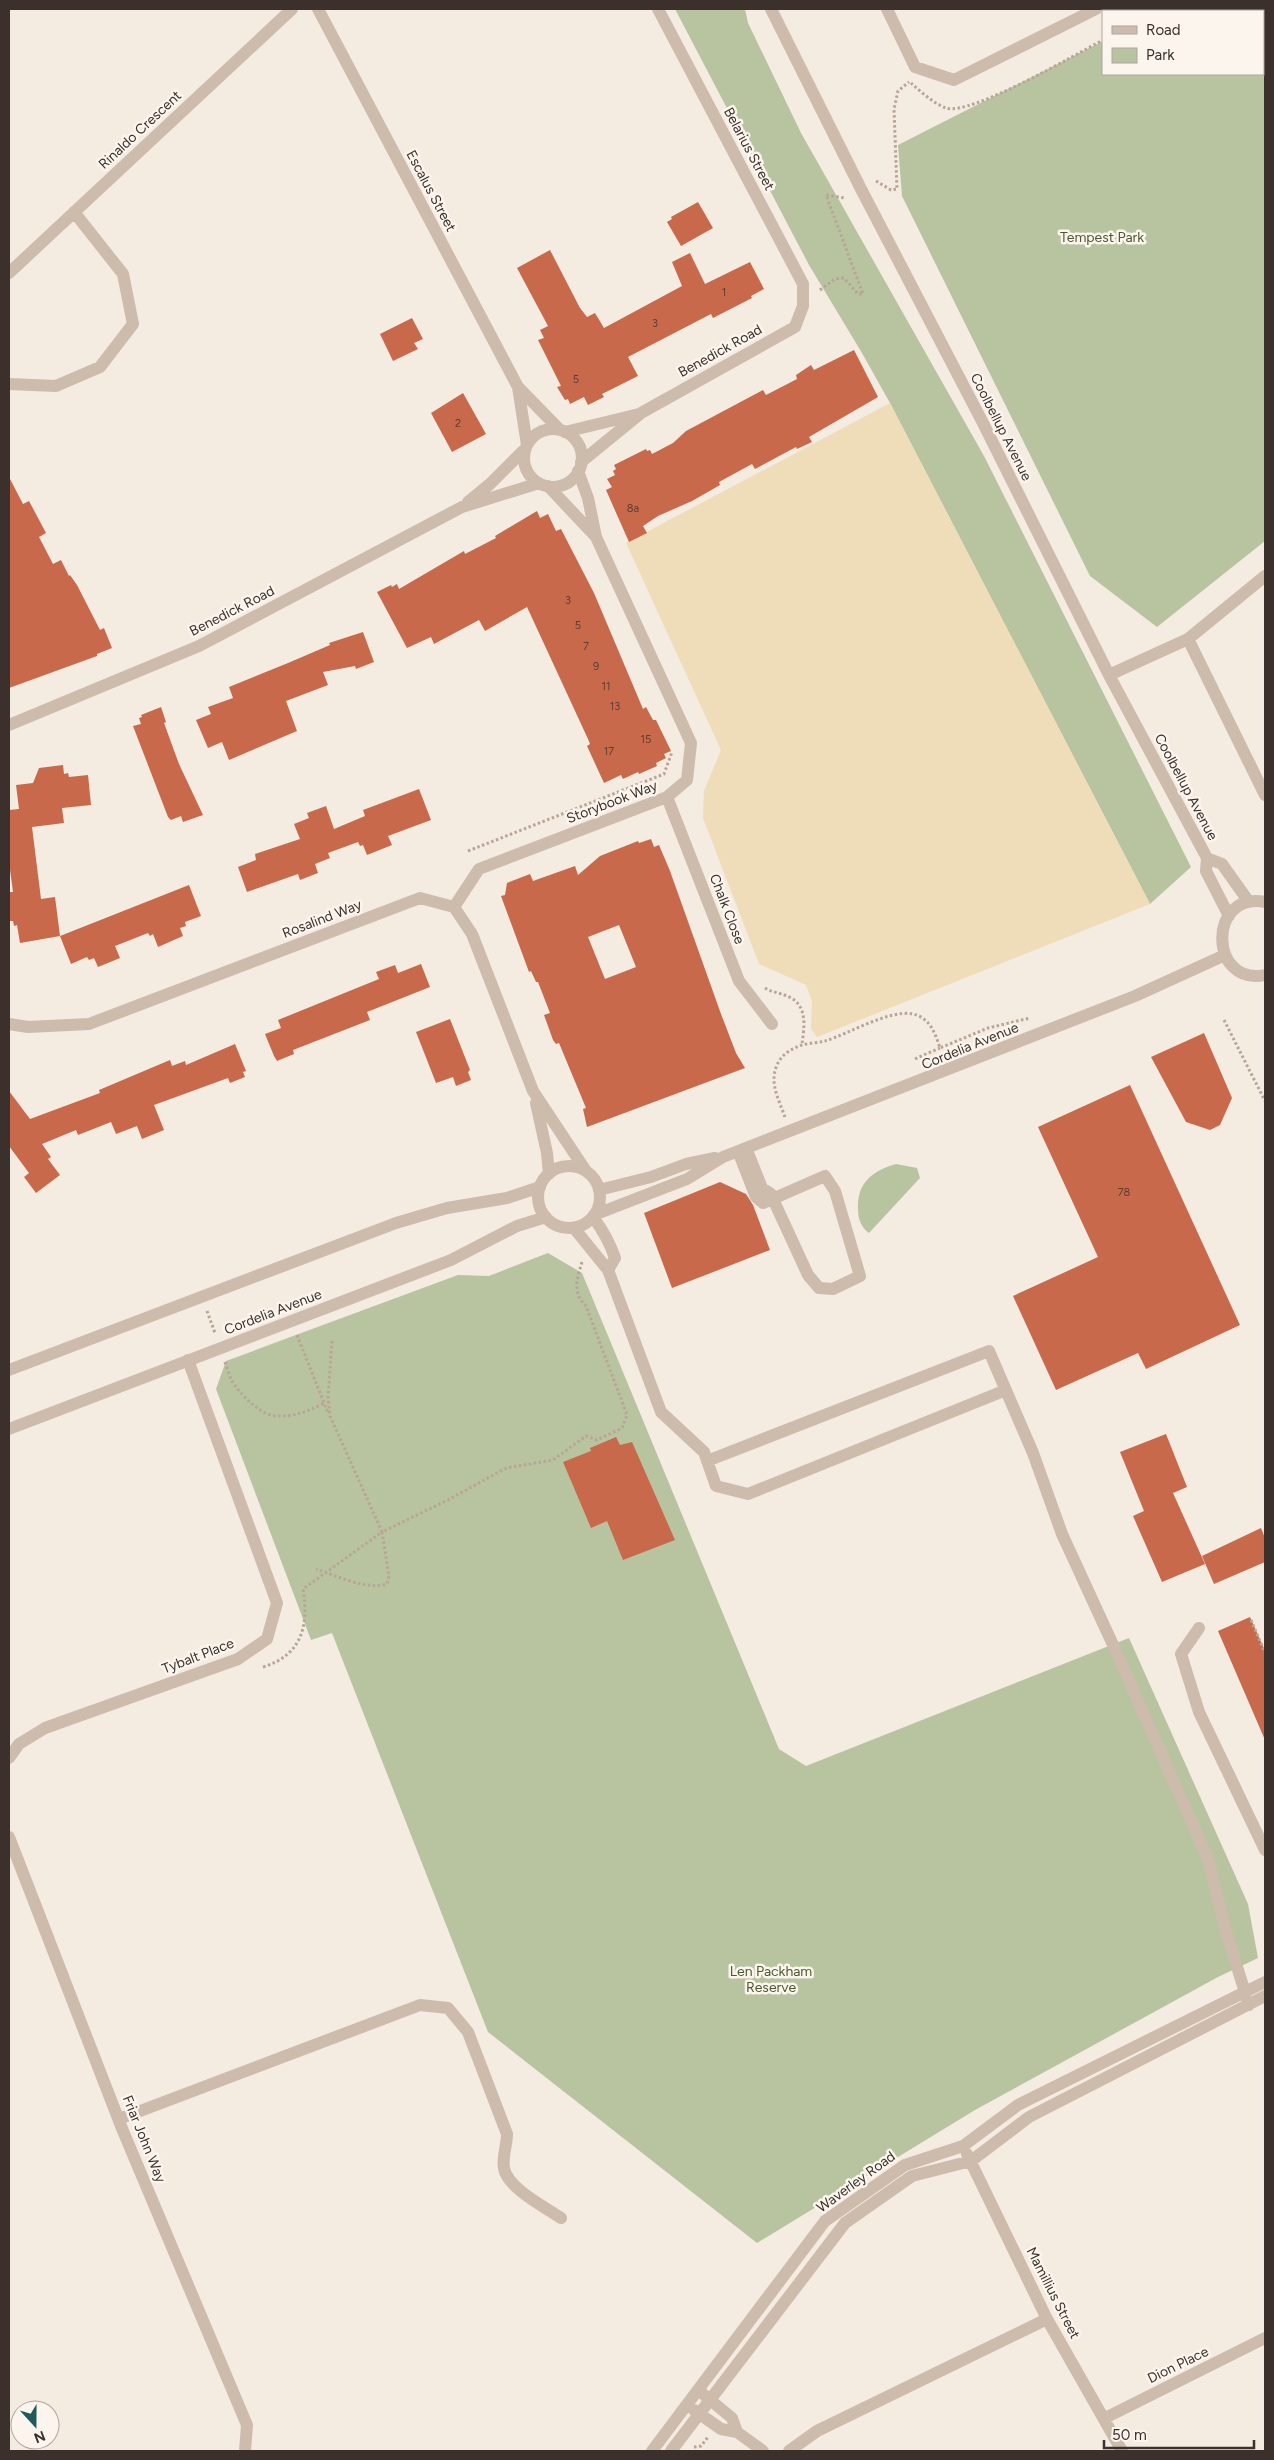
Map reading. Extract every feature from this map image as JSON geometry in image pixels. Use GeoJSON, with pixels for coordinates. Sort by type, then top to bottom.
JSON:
{"type":"FeatureCollection","features":[{"type":"Feature","properties":{"kind":"street","name":"Rinaldo Crescent"},"geometry":{"type":"LineString","coordinates":[[9,273],[292,9]]}},
{"type":"Feature","properties":{"kind":"street","name":"Escalus Street"},"geometry":{"type":"LineString","coordinates":[[318,9],[518,387]]}},
{"type":"Feature","properties":{"kind":"street","name":"Belarius Street"},"geometry":{"type":"LineString","coordinates":[[658,9],[803,284],[803,306]]}},
{"type":"Feature","properties":{"kind":"street","name":"Coolbellup Avenue"},"geometry":{"type":"LineString","coordinates":[[771,9],[861,189],[983,423],[1109,675],[1207,858],[1206,872],[1229,916]]}},
{"type":"Feature","properties":{"kind":"street"},"geometry":{"type":"LineString","coordinates":[[887,9],[915,67],[954,80],[1096,9]]}},
{"type":"Feature","properties":{"kind":"street"},"geometry":{"type":"LineString","coordinates":[[9,384],[56,386],[100,367],[134,324],[123,274],[74,212]]}},
{"type":"Feature","properties":{"kind":"street","name":"Benedick Road"},"geometry":{"type":"LineString","coordinates":[[641,413],[795,326],[803,306]]}},
{"type":"Feature","properties":{"kind":"street"},"geometry":{"type":"LineString","coordinates":[[518,387],[578,444],[580,466],[596,537]]}},
{"type":"Feature","properties":{"kind":"street"},"geometry":{"type":"LineString","coordinates":[[518,387],[526,447],[525,465],[533,479],[544,485],[596,537]]}},
{"type":"Feature","properties":{"kind":"street"},"geometry":{"type":"LineString","coordinates":[[462,507],[490,484],[526,447],[533,437],[541,432],[551,429],[563,431],[641,413]]}},
{"type":"Feature","properties":{"kind":"street"},"geometry":{"type":"LineString","coordinates":[[462,507],[544,485],[566,483],[580,466],[641,413]]}},
{"type":"Feature","properties":{"kind":"street","name":"Benedick Road"},"geometry":{"type":"LineString","coordinates":[[9,725],[199,646],[462,507]]}},
{"type":"Feature","properties":{"kind":"street","name":"Storybook Way"},"geometry":{"type":"LineString","coordinates":[[454,907],[479,869],[667,797],[687,780],[691,743],[596,537]]}},
{"type":"Feature","properties":{"kind":"street"},"geometry":{"type":"LineString","coordinates":[[1109,675],[1188,638],[1265,576]]}},
{"type":"Feature","properties":{"kind":"street"},"geometry":{"type":"LineString","coordinates":[[1188,638],[1265,795]]}},
{"type":"Feature","properties":{"kind":"street","name":"Chalk Close"},"geometry":{"type":"LineString","coordinates":[[667,797],[739,980],[772,1024]]}},
{"type":"Feature","properties":{"kind":"street","name":"Coolbellup Avenue"},"geometry":{"type":"LineString","coordinates":[[1207,858],[1222,864],[1249,902]]}},
{"type":"Feature","properties":{"kind":"street","name":"Rosalind Way"},"geometry":{"type":"LineString","coordinates":[[9,1024],[28,1027],[89,1024],[420,898],[454,907]]}},
{"type":"Feature","properties":{"kind":"street"},"geometry":{"type":"LineString","coordinates":[[1264,977],[1250,975],[1240,971],[1231,964],[1225,955],[1221,934],[1229,916],[1238,907],[1249,902],[1265,902]]}},
{"type":"Feature","properties":{"kind":"street"},"geometry":{"type":"LineString","coordinates":[[454,907],[472,934],[533,1091],[547,1152],[549,1174]]}},
{"type":"Feature","properties":{"kind":"street","name":"Cordelia Avenue"},"geometry":{"type":"LineString","coordinates":[[723,1157],[935,1076],[1135,996],[1225,955]]}},
{"type":"Feature","properties":{"kind":"street"},"geometry":{"type":"LineString","coordinates":[[533,1091],[586,1171],[596,1182],[600,1200],[593,1216]]}},
{"type":"Feature","properties":{"kind":"street"},"geometry":{"type":"LineString","coordinates":[[742,1149],[762,1188],[773,1199],[808,1275],[819,1288],[833,1289],[860,1276],[835,1191],[824,1176],[773,1199]]}},
{"type":"Feature","properties":{"kind":"street"},"geometry":{"type":"LineString","coordinates":[[586,1171],[567,1166],[549,1174],[540,1187],[539,1203],[546,1217],[562,1227],[574,1228],[593,1216],[687,1179],[723,1157]]}},
{"type":"Feature","properties":{"kind":"street"},"geometry":{"type":"LineString","coordinates":[[599,1190],[651,1177],[686,1164],[723,1157]]}},
{"type":"Feature","properties":{"kind":"street"},"geometry":{"type":"LineString","coordinates":[[9,1370],[396,1223],[447,1208],[507,1198],[540,1187]]}},
{"type":"Feature","properties":{"kind":"street"},"geometry":{"type":"LineString","coordinates":[[593,1216],[602,1229],[612,1250],[614,1258],[608,1270]]}},
{"type":"Feature","properties":{"kind":"street","name":"Cordelia Avenue"},"geometry":{"type":"LineString","coordinates":[[9,1429],[451,1260],[517,1226],[546,1217]]}},
{"type":"Feature","properties":{"kind":"street"},"geometry":{"type":"LineString","coordinates":[[574,1228],[608,1270],[661,1412],[704,1452],[716,1486],[748,1494],[1006,1390]]}},
{"type":"Feature","properties":{"kind":"street"},"geometry":{"type":"LineString","coordinates":[[707,1462],[988,1351],[1033,1453],[1062,1534],[1208,1859],[1227,1935],[1247,1998]]}},
{"type":"Feature","properties":{"kind":"street","name":"Tybalt Place"},"geometry":{"type":"LineString","coordinates":[[9,1758],[19,1744],[45,1728],[238,1659],[267,1639],[277,1603],[188,1360]]}},
{"type":"Feature","properties":{"kind":"street"},"geometry":{"type":"LineString","coordinates":[[1200,1628],[1181,1654],[1196,1704],[1265,1850]]}},
{"type":"Feature","properties":{"kind":"street","name":"Friar John Way"},"geometry":{"type":"LineString","coordinates":[[9,1837],[119,2119],[247,2425],[245,2451]]}},
{"type":"Feature","properties":{"kind":"street","name":"Waverley Road"},"geometry":{"type":"LineString","coordinates":[[671,2451],[846,2223],[912,2176],[971,2161],[1029,2117],[1247,1998],[1265,1982]]}},
{"type":"Feature","properties":{"kind":"street","name":"Waverley Road"},"geometry":{"type":"LineString","coordinates":[[652,2451],[825,2221],[905,2165],[963,2146],[1018,2105],[1247,1998],[1265,1996]]}},
{"type":"Feature","properties":{"kind":"street"},"geometry":{"type":"LineString","coordinates":[[119,2119],[420,2005],[448,2008],[468,2032],[507,2134],[503,2166],[506,2176],[513,2185],[561,2218]]}},
{"type":"Feature","properties":{"kind":"street","name":"Mamillius Street"},"geometry":{"type":"LineString","coordinates":[[963,2146],[1047,2319],[1105,2418],[1122,2451]]}},
{"type":"Feature","properties":{"kind":"street"},"geometry":{"type":"LineString","coordinates":[[789,2451],[816,2431],[1047,2319]]}},
{"type":"Feature","properties":{"kind":"street","name":"Dion Place"},"geometry":{"type":"LineString","coordinates":[[1105,2418],[1265,2338]]}},
{"type":"Feature","properties":{"kind":"street"},"geometry":{"type":"LineString","coordinates":[[697,2390],[732,2418],[737,2432]]}},
{"type":"Feature","properties":{"kind":"street"},"geometry":{"type":"LineString","coordinates":[[686,2404],[717,2426],[737,2432],[763,2451]]}},
{"type":"Feature","properties":{"kind":"path"},"geometry":{"type":"LineString","coordinates":[[875,181],[892,190],[897,189],[894,108],[898,91],[910,82]]}},
{"type":"Feature","properties":{"kind":"path"},"geometry":{"type":"LineString","coordinates":[[813,296],[835,279],[844,278],[858,294],[863,294],[826,195],[845,198]]}},
{"type":"Feature","properties":{"kind":"path"},"geometry":{"type":"LineString","coordinates":[[468,852],[664,774],[674,748]]}},
{"type":"Feature","properties":{"kind":"path"},"geometry":{"type":"LineString","coordinates":[[759,984],[793,999],[802,1010],[804,1023],[802,1044]]}},
{"type":"Feature","properties":{"kind":"path"},"geometry":{"type":"LineString","coordinates":[[785,1117],[774,1087],[774,1076],[783,1055],[802,1044],[813,1045],[844,1035],[887,1017],[912,1014],[922,1018],[934,1030],[940,1048]]}},
{"type":"Feature","properties":{"kind":"path"},"geometry":{"type":"LineString","coordinates":[[915,1059],[988,1028],[1037,1017]]}},
{"type":"Feature","properties":{"kind":"path"},"geometry":{"type":"LineString","coordinates":[[1224,1020],[1265,1101]]}},
{"type":"Feature","properties":{"kind":"path"},"geometry":{"type":"LineString","coordinates":[[263,1667],[280,1662],[295,1647],[303,1630],[306,1609],[303,1589],[382,1532],[506,1468],[553,1460],[586,1436],[597,1440],[622,1428],[627,1415],[586,1306],[580,1300],[576,1290],[577,1276],[582,1262]]}},
{"type":"Feature","properties":{"kind":"path"},"geometry":{"type":"LineString","coordinates":[[206,1308],[216,1336]]}},
{"type":"Feature","properties":{"kind":"path"},"geometry":{"type":"LineString","coordinates":[[296,1332],[324,1403],[382,1532],[389,1576],[387,1584],[378,1587],[316,1570]]}},
{"type":"Feature","properties":{"kind":"path"},"geometry":{"type":"LineString","coordinates":[[330,1416],[328,1397],[332,1341]]}},
{"type":"Feature","properties":{"kind":"path"},"geometry":{"type":"LineString","coordinates":[[224,1359],[232,1381],[259,1410],[274,1416],[301,1414],[324,1403]]}},
{"type":"Feature","properties":{"kind":"path"},"geometry":{"type":"LineString","coordinates":[[1251,1620],[1265,1653]]}},
{"type":"Feature","properties":{"kind":"path"},"geometry":{"type":"LineString","coordinates":[[688,2448],[701,2446],[717,2426]]}},
{"type":"Feature","properties":{"kind":"green space"},"geometry":{"type":"Polygon","coordinates":[[[675,9],[745,9],[748,23],[801,133],[984,456],[1191,867],[1150,904],[890,403],[809,265],[675,9]]]}},
{"type":"Feature","properties":{"kind":"green space","name":"Tempest Park"},"geometry":{"type":"Polygon","coordinates":[[[1265,9],[1265,541],[1157,627],[1090,576],[902,196],[898,145],[1102,42],[1102,75],[1264,75],[1264,10],[1166,10],[1265,9]]]}},
{"type":"Feature","properties":{"kind":"green space"},"geometry":{"type":"Polygon","coordinates":[[[896,1164],[917,1168],[920,1178],[869,1233],[860,1223],[858,1200],[860,1192],[863,1185],[873,1174],[896,1164]]]}},
{"type":"Feature","properties":{"kind":"green space","name":"Len Packham Reserve"},"geometry":{"type":"Polygon","coordinates":[[[548,1253],[582,1273],[779,1749],[806,1766],[1129,1638],[1248,1904],[1258,1958],[1218,1977],[975,2110],[757,2243],[488,2032],[332,1633],[311,1640],[216,1389],[226,1361],[458,1275],[489,1276],[548,1253]]]}},
{"type":"Feature","properties":{"kind":"sand"},"geometry":{"type":"Polygon","coordinates":[[[890,403],[1150,904],[817,1037],[811,1029],[812,1001],[806,985],[759,964],[703,818],[704,791],[721,750],[626,543],[890,403]]]}},
{"type":"Feature","properties":{"kind":"building"},"geometry":{"type":"Polygon","coordinates":[[[698,202],[713,228],[681,246],[667,222],[672,219],[671,217],[698,202]]]}},
{"type":"Feature","properties":{"kind":"building"},"geometry":{"type":"Polygon","coordinates":[[[550,250],[580,308],[587,317],[595,313],[604,328],[682,286],[672,262],[690,253],[705,284],[750,262],[764,289],[751,296],[752,298],[713,318],[711,314],[628,357],[638,376],[602,394],[604,397],[588,405],[584,397],[570,404],[568,399],[565,400],[557,387],[561,386],[538,340],[544,338],[540,330],[548,326],[517,268],[550,250]]]}},
{"type":"Feature","properties":{"kind":"building"},"geometry":{"type":"Polygon","coordinates":[[[412,318],[423,339],[414,343],[418,349],[393,361],[380,334],[412,318]]]}},
{"type":"Feature","properties":{"kind":"building"},"geometry":{"type":"Polygon","coordinates":[[[854,350],[878,397],[809,437],[812,442],[797,449],[796,447],[755,469],[752,464],[719,482],[720,485],[692,501],[658,516],[643,526],[647,533],[629,542],[606,490],[612,487],[607,479],[615,475],[613,471],[616,469],[614,465],[646,449],[647,451],[650,450],[652,454],[673,443],[686,431],[763,390],[766,395],[797,379],[796,375],[811,365],[814,370],[854,350]]]}},
{"type":"Feature","properties":{"kind":"building"},"geometry":{"type":"Polygon","coordinates":[[[463,393],[486,434],[452,452],[431,413],[463,393]]]}},
{"type":"Feature","properties":{"kind":"building"},"geometry":{"type":"Polygon","coordinates":[[[9,477],[23,504],[29,501],[46,533],[39,537],[53,564],[61,560],[69,576],[77,585],[100,630],[104,628],[112,648],[97,654],[97,656],[9,688],[9,477]]]}},
{"type":"Feature","properties":{"kind":"building"},"geometry":{"type":"Polygon","coordinates":[[[537,511],[540,518],[548,514],[556,531],[561,529],[594,593],[643,709],[646,707],[653,720],[656,720],[671,751],[664,754],[666,758],[656,763],[657,766],[639,774],[638,772],[623,779],[621,775],[604,783],[587,746],[590,744],[588,739],[527,607],[485,631],[479,620],[434,644],[431,637],[407,648],[377,592],[397,584],[399,589],[464,551],[465,554],[496,538],[495,536],[537,511]]]}},
{"type":"Feature","properties":{"kind":"building"},"geometry":{"type":"Polygon","coordinates":[[[363,632],[374,662],[356,669],[355,666],[323,672],[328,685],[286,701],[297,731],[229,760],[222,742],[208,748],[196,720],[211,714],[208,707],[233,698],[229,687],[330,645],[329,643],[363,632]]]}},
{"type":"Feature","properties":{"kind":"building"},"geometry":{"type":"Polygon","coordinates":[[[161,707],[166,722],[164,723],[179,764],[203,815],[183,822],[181,816],[171,820],[168,817],[133,726],[141,724],[139,718],[142,717],[141,715],[161,707]]]}},
{"type":"Feature","properties":{"kind":"building"},"geometry":{"type":"Polygon","coordinates":[[[63,765],[64,774],[68,773],[69,777],[88,775],[91,805],[62,808],[64,823],[32,827],[41,899],[55,897],[60,936],[20,943],[17,925],[14,926],[13,921],[9,921],[9,896],[10,892],[13,892],[9,862],[9,810],[19,809],[16,785],[33,783],[39,768],[63,765]]]}},
{"type":"Feature","properties":{"kind":"building"},"geometry":{"type":"Polygon","coordinates":[[[419,789],[431,820],[388,836],[392,845],[367,855],[363,845],[360,846],[358,842],[328,853],[330,858],[315,864],[318,873],[300,880],[298,874],[247,892],[238,867],[256,860],[255,854],[300,839],[294,824],[309,818],[307,813],[326,806],[334,829],[365,816],[363,810],[419,789]]]}},
{"type":"Feature","properties":{"kind":"building"},"geometry":{"type":"Polygon","coordinates":[[[651,839],[654,847],[659,845],[736,1053],[745,1068],[587,1127],[583,1109],[586,1108],[559,1043],[556,1044],[553,1040],[544,1015],[550,1013],[538,982],[536,982],[531,971],[529,972],[501,896],[505,895],[507,883],[530,874],[533,881],[575,866],[578,875],[600,856],[638,841],[639,843],[651,839]],[[619,925],[588,937],[605,979],[636,967],[619,925]]]}},
{"type":"Feature","properties":{"kind":"building"},"geometry":{"type":"Polygon","coordinates":[[[189,885],[201,916],[185,922],[186,926],[180,928],[183,936],[158,947],[153,934],[150,936],[148,933],[115,946],[120,958],[98,967],[94,958],[89,960],[87,957],[71,964],[60,936],[189,885]]]}},
{"type":"Feature","properties":{"kind":"building"},"geometry":{"type":"Polygon","coordinates":[[[421,964],[430,987],[367,1012],[370,1020],[293,1050],[294,1054],[277,1061],[265,1034],[281,1028],[278,1020],[379,979],[376,972],[395,965],[398,973],[421,964]]]}},
{"type":"Feature","properties":{"kind":"building"},"geometry":{"type":"Polygon","coordinates":[[[450,1019],[470,1070],[468,1072],[471,1080],[456,1086],[453,1077],[436,1083],[416,1032],[450,1019]]]}},
{"type":"Feature","properties":{"kind":"building"},"geometry":{"type":"Polygon","coordinates":[[[1204,1033],[1232,1098],[1220,1125],[1210,1130],[1186,1122],[1151,1057],[1204,1033]]]}},
{"type":"Feature","properties":{"kind":"building"},"geometry":{"type":"Polygon","coordinates":[[[235,1044],[246,1071],[243,1072],[245,1077],[230,1083],[228,1078],[154,1105],[164,1130],[142,1139],[137,1126],[116,1134],[111,1122],[78,1135],[76,1130],[42,1144],[51,1157],[48,1159],[60,1175],[36,1193],[24,1177],[29,1173],[9,1146],[9,1091],[30,1119],[100,1093],[99,1090],[170,1060],[172,1066],[185,1061],[186,1065],[235,1044]]]}},
{"type":"Feature","properties":{"kind":"building"},"geometry":{"type":"Polygon","coordinates":[[[1130,1085],[1240,1325],[1146,1369],[1138,1353],[1056,1390],[1013,1296],[1098,1257],[1038,1127],[1130,1085]]]}},
{"type":"Feature","properties":{"kind":"building"},"geometry":{"type":"Polygon","coordinates":[[[720,1182],[746,1194],[753,1205],[770,1250],[672,1288],[644,1213],[720,1182]]]}},
{"type":"Feature","properties":{"kind":"building"},"geometry":{"type":"Polygon","coordinates":[[[1166,1434],[1187,1487],[1173,1493],[1205,1564],[1162,1582],[1133,1516],[1144,1511],[1120,1452],[1166,1434]]]}},
{"type":"Feature","properties":{"kind":"building"},"geometry":{"type":"Polygon","coordinates":[[[616,1437],[620,1445],[632,1442],[675,1540],[623,1560],[607,1521],[591,1528],[563,1462],[591,1451],[590,1448],[616,1437]]]}},
{"type":"Feature","properties":{"kind":"building"},"geometry":{"type":"Polygon","coordinates":[[[1261,1528],[1265,1538],[1265,1562],[1214,1584],[1202,1556],[1261,1528]]]}},
{"type":"Feature","properties":{"kind":"building"},"geometry":{"type":"Polygon","coordinates":[[[1250,1617],[1265,1651],[1265,1740],[1218,1631],[1250,1617]]]}}]}
